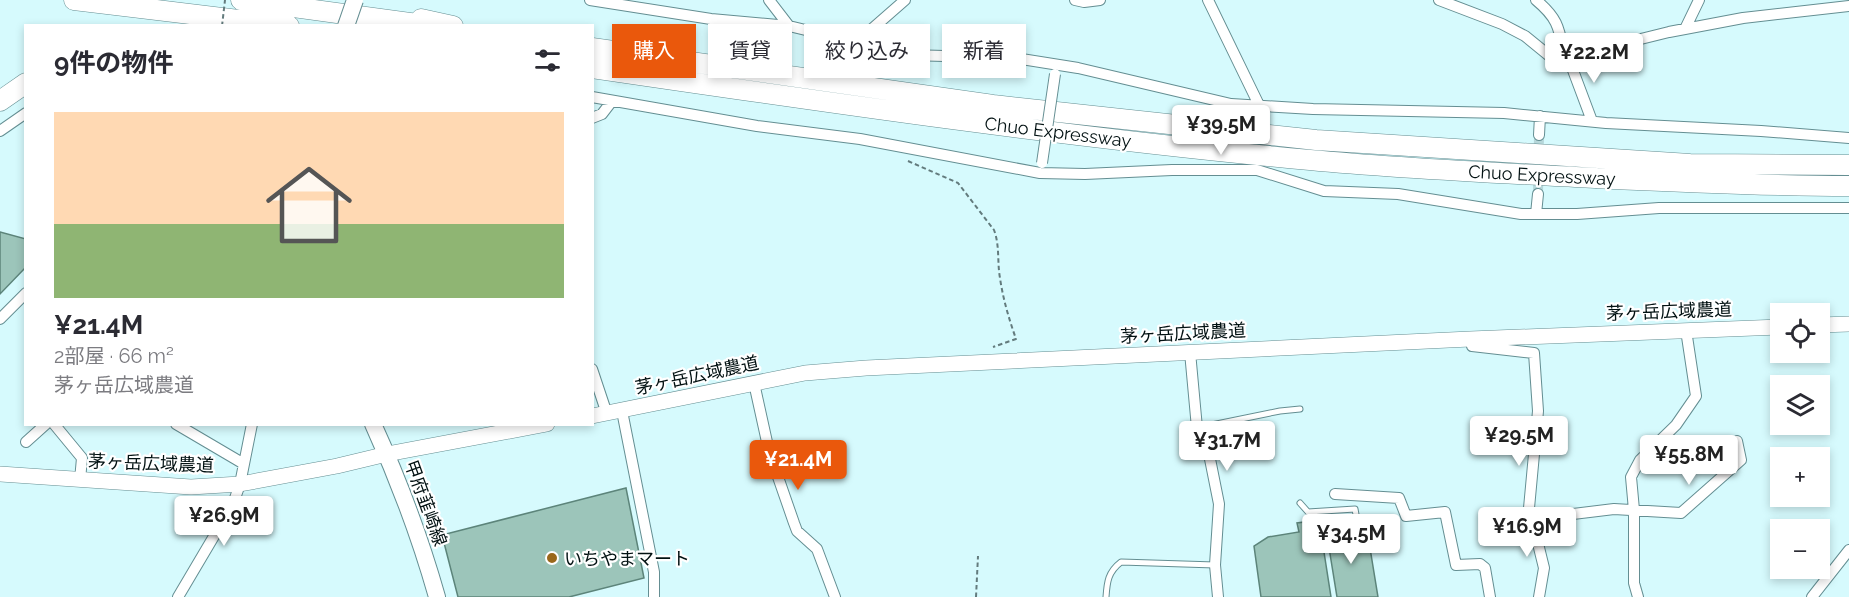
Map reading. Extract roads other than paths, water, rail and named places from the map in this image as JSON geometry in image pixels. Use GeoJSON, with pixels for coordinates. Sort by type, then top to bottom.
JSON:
{"type":"FeatureCollection","features":[{"type":"Feature","properties":{"kind":"highway"},"geometry":{"type":"LineString","coordinates":[[74,0],[272,24]]}},
{"type":"Feature","properties":{"kind":"highway"},"geometry":{"type":"LineString","coordinates":[[241,0],[417,24]]}},
{"type":"Feature","properties":{"kind":"highway"},"geometry":{"type":"LineString","coordinates":[[330,0],[444,24]]}},
{"type":"Feature","properties":{"kind":"highway","name":"Chuo Expressway"},"geometry":{"type":"LineString","coordinates":[[594,48],[1004,107],[1316,140],[1690,164],[1849,165]]}},
{"type":"Feature","properties":{"kind":"highway","name":"Chuo Expressway"},"geometry":{"type":"LineString","coordinates":[[594,68],[1132,142],[1313,160],[1512,174],[1678,182],[1849,186]]}},
{"type":"Feature","properties":{"kind":"highway"},"geometry":{"type":"LineString","coordinates":[[0,100],[24,84]]}},
{"type":"Feature","properties":{"kind":"main road"},"geometry":{"type":"LineString","coordinates":[[347,24],[355,0]]}},
{"type":"Feature","properties":{"kind":"main road","name":"甲府韮崎線"},"geometry":{"type":"LineString","coordinates":[[374,426],[422,544],[437,597]]}},
{"type":"Feature","properties":{"kind":"street"},"geometry":{"type":"LineString","coordinates":[[593,0],[711,19],[760,24]]}},
{"type":"Feature","properties":{"kind":"street"},"geometry":{"type":"LineString","coordinates":[[769,0],[787,24]]}},
{"type":"Feature","properties":{"kind":"street"},"geometry":{"type":"LineString","coordinates":[[878,24],[905,0]]}},
{"type":"Feature","properties":{"kind":"street"},"geometry":{"type":"LineString","coordinates":[[1075,0],[1100,0]]}},
{"type":"Feature","properties":{"kind":"street"},"geometry":{"type":"LineString","coordinates":[[1208,0],[1259,105]]}},
{"type":"Feature","properties":{"kind":"street"},"geometry":{"type":"LineString","coordinates":[[1439,0],[1502,24],[1525,36],[1552,58],[1567,57],[1685,29],[1743,18],[1849,6]]}},
{"type":"Feature","properties":{"kind":"street"},"geometry":{"type":"LineString","coordinates":[[1536,0],[1558,23],[1567,57],[1592,121]]}},
{"type":"Feature","properties":{"kind":"street"},"geometry":{"type":"LineString","coordinates":[[1685,29],[1699,0]]}},
{"type":"Feature","properties":{"kind":"street"},"geometry":{"type":"LineString","coordinates":[[930,56],[1015,58],[1055,69],[1231,104],[1504,113],[1849,138]]}},
{"type":"Feature","properties":{"kind":"street"},"geometry":{"type":"LineString","coordinates":[[1041,168],[1055,69]]}},
{"type":"Feature","properties":{"kind":"street"},"geometry":{"type":"LineString","coordinates":[[594,98],[1085,174],[1172,170],[1257,170],[1324,191],[1398,194],[1521,214],[1577,214],[1659,208],[1849,208]]}},
{"type":"Feature","properties":{"kind":"street"},"geometry":{"type":"LineString","coordinates":[[594,117],[602,114],[612,101]]}},
{"type":"Feature","properties":{"kind":"street"},"geometry":{"type":"LineString","coordinates":[[0,131],[24,114]]}},
{"type":"Feature","properties":{"kind":"street"},"geometry":{"type":"LineString","coordinates":[[1539,135],[1540,116]]}},
{"type":"Feature","properties":{"kind":"street"},"geometry":{"type":"LineString","coordinates":[[1536,214],[1538,194]]}},
{"type":"Feature","properties":{"kind":"street"},"geometry":{"type":"LineString","coordinates":[[0,319],[24,295]]}},
{"type":"Feature","properties":{"kind":"street"},"geometry":{"type":"LineString","coordinates":[[1830,325],[1849,324]]}},
{"type":"Feature","properties":{"kind":"street","name":"茅ヶ岳広域農道"},"geometry":{"type":"LineString","coordinates":[[607,414],[805,373],[866,368],[1470,339],[1770,327]]}},
{"type":"Feature","properties":{"kind":"street"},"geometry":{"type":"LineString","coordinates":[[1638,597],[1634,583],[1634,510],[1631,477],[1640,460],[1677,425],[1696,396],[1686,330]]}},
{"type":"Feature","properties":{"kind":"street"},"geometry":{"type":"LineString","coordinates":[[1470,339],[1472,346],[1534,353],[1538,411],[1529,507],[1544,568],[1539,597]]}},
{"type":"Feature","properties":{"kind":"street"},"geometry":{"type":"LineString","coordinates":[[1190,352],[1197,428],[1209,454],[1219,504],[1215,565],[1218,597]]}},
{"type":"Feature","properties":{"kind":"street"},"geometry":{"type":"LineString","coordinates":[[594,375],[654,572],[654,597]]}},
{"type":"Feature","properties":{"kind":"street"},"geometry":{"type":"LineString","coordinates":[[754,383],[769,451],[797,531],[817,549],[835,597]]}},
{"type":"Feature","properties":{"kind":"street"},"geometry":{"type":"LineString","coordinates":[[26,442],[44,426]]}},
{"type":"Feature","properties":{"kind":"street"},"geometry":{"type":"LineString","coordinates":[[56,426],[82,458],[80,480]]}},
{"type":"Feature","properties":{"kind":"street"},"geometry":{"type":"LineString","coordinates":[[179,426],[244,464]]}},
{"type":"Feature","properties":{"kind":"street"},"geometry":{"type":"LineString","coordinates":[[178,597],[233,504],[240,484],[252,426]]}},
{"type":"Feature","properties":{"kind":"street","name":"茅ヶ岳広域農道"},"geometry":{"type":"LineString","coordinates":[[0,474],[191,487],[240,484],[536,426]]}},
{"type":"Feature","properties":{"kind":"street"},"geometry":{"type":"LineString","coordinates":[[1532,519],[1614,509],[1681,513],[1741,460],[1737,441]]}},
{"type":"Feature","properties":{"kind":"street"},"geometry":{"type":"LineString","coordinates":[[1335,494],[1399,498],[1406,516],[1445,512],[1456,565],[1480,564],[1485,568],[1490,597]]}},
{"type":"Feature","properties":{"kind":"street"},"geometry":{"type":"LineString","coordinates":[[1812,597],[1849,550]]}},
{"type":"Feature","properties":{"kind":"lane"},"geometry":{"type":"LineString","coordinates":[[1197,428],[1300,409]]}},
{"type":"Feature","properties":{"kind":"lane"},"geometry":{"type":"LineString","coordinates":[[1300,503],[1308,512],[1355,509],[1357,520]]}},
{"type":"Feature","properties":{"kind":"lane"},"geometry":{"type":"LineString","coordinates":[[1106,597],[1107,580],[1113,568],[1121,562],[1215,565]]}},
{"type":"Feature","properties":{"kind":"tunnel"},"geometry":{"type":"LineString","coordinates":[[1538,194],[1539,135]]}},
{"type":"Feature","properties":{"kind":"place","name":"いちやまマート"},"geometry":{"type":"Point","coordinates":[552,558]}}]}
